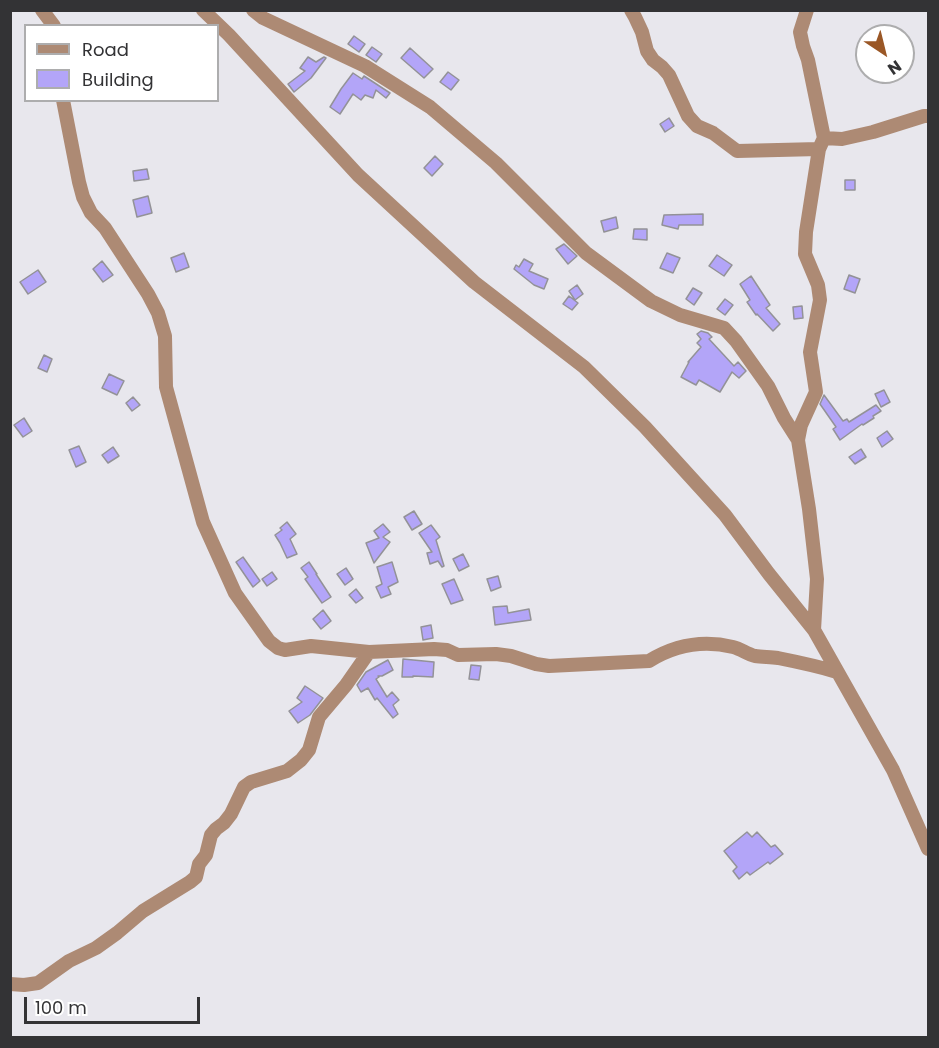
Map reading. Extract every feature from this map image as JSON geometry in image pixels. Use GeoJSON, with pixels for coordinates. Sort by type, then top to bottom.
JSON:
{"type":"FeatureCollection","features":[{"type":"Feature","properties":{"kind":"street"},"geometry":{"type":"LineString","coordinates":[[42,10],[53,24]]}},
{"type":"Feature","properties":{"kind":"street"},"geometry":{"type":"LineString","coordinates":[[203,10],[218,24]]}},
{"type":"Feature","properties":{"kind":"street"},"geometry":{"type":"LineString","coordinates":[[253,10],[262,18],[365,66],[430,106],[496,163],[586,253],[651,301],[680,315],[724,328],[768,386],[798,440]]}},
{"type":"Feature","properties":{"kind":"street"},"geometry":{"type":"LineString","coordinates":[[631,10],[642,32],[647,51],[669,75],[692,122],[713,133],[737,151],[842,140],[928,116]]}},
{"type":"Feature","properties":{"kind":"street"},"geometry":{"type":"LineString","coordinates":[[807,10],[800,32],[808,60],[822,143],[806,232],[805,254],[818,285],[820,300],[810,352],[816,392],[801,425],[798,440],[817,579],[814,630]]}},
{"type":"Feature","properties":{"kind":"street"},"geometry":{"type":"LineString","coordinates":[[219,25],[358,175],[474,282],[584,367],[645,427],[725,515],[814,630],[893,770],[928,849]]}},
{"type":"Feature","properties":{"kind":"street"},"geometry":{"type":"LineString","coordinates":[[63,102],[83,197],[91,213],[105,228],[158,313],[165,336],[166,387],[203,522],[236,593],[268,641],[285,650],[311,646],[369,652],[434,649],[447,650],[458,655],[511,656],[549,666],[649,661],[661,654],[688,645],[713,643],[736,648],[755,656],[805,663],[837,672]]}},
{"type":"Feature","properties":{"kind":"street"},"geometry":{"type":"LineString","coordinates":[[10,984],[38,983],[69,961],[96,948],[143,911],[196,877],[199,864],[206,855],[211,835],[231,814],[244,787],[251,782],[287,771],[301,760],[309,750],[319,717],[346,685],[369,652]]}},
{"type":"Feature","properties":{"kind":"building"},"geometry":{"type":"Polygon","coordinates":[[[354,36],[365,44],[359,52],[348,44],[354,36]]]}},
{"type":"Feature","properties":{"kind":"building"},"geometry":{"type":"Polygon","coordinates":[[[372,47],[382,54],[376,62],[366,55],[372,47]]]}},
{"type":"Feature","properties":{"kind":"building"},"geometry":{"type":"Polygon","coordinates":[[[410,48],[433,69],[424,78],[401,58],[410,48]]]}},
{"type":"Feature","properties":{"kind":"building"},"geometry":{"type":"Polygon","coordinates":[[[308,57],[316,62],[326,58],[311,78],[294,92],[288,84],[305,71],[300,68],[308,57]]]}},
{"type":"Feature","properties":{"kind":"building"},"geometry":{"type":"Polygon","coordinates":[[[448,72],[459,80],[451,90],[440,82],[448,72]]]}},
{"type":"Feature","properties":{"kind":"building"},"geometry":{"type":"Polygon","coordinates":[[[353,73],[362,79],[364,76],[390,93],[386,98],[376,90],[373,98],[365,95],[361,100],[353,94],[340,114],[330,107],[353,73]]]}},
{"type":"Feature","properties":{"kind":"building"},"geometry":{"type":"Polygon","coordinates":[[[669,118],[674,126],[665,132],[660,124],[669,118]]]}},
{"type":"Feature","properties":{"kind":"building"},"geometry":{"type":"Polygon","coordinates":[[[435,156],[443,164],[432,176],[424,168],[435,156]]]}},
{"type":"Feature","properties":{"kind":"building"},"geometry":{"type":"Polygon","coordinates":[[[147,169],[149,179],[134,181],[133,171],[147,169]]]}},
{"type":"Feature","properties":{"kind":"building"},"geometry":{"type":"Polygon","coordinates":[[[845,180],[855,180],[855,190],[845,190],[845,180]]]}},
{"type":"Feature","properties":{"kind":"building"},"geometry":{"type":"Polygon","coordinates":[[[148,196],[152,213],[137,217],[133,200],[148,196]]]}},
{"type":"Feature","properties":{"kind":"building"},"geometry":{"type":"Polygon","coordinates":[[[703,214],[703,225],[679,225],[678,229],[662,225],[664,215],[703,214]]]}},
{"type":"Feature","properties":{"kind":"building"},"geometry":{"type":"Polygon","coordinates":[[[616,217],[618,228],[604,232],[601,221],[616,217]]]}},
{"type":"Feature","properties":{"kind":"building"},"geometry":{"type":"Polygon","coordinates":[[[634,229],[647,229],[647,240],[633,239],[634,229]]]}},
{"type":"Feature","properties":{"kind":"building"},"geometry":{"type":"Polygon","coordinates":[[[564,244],[577,256],[568,264],[556,249],[564,244]]]}},
{"type":"Feature","properties":{"kind":"building"},"geometry":{"type":"Polygon","coordinates":[[[184,253],[189,267],[176,272],[171,258],[184,253]]]}},
{"type":"Feature","properties":{"kind":"building"},"geometry":{"type":"Polygon","coordinates":[[[667,253],[680,258],[673,273],[660,268],[667,253]]]}},
{"type":"Feature","properties":{"kind":"building"},"geometry":{"type":"Polygon","coordinates":[[[717,255],[732,265],[724,276],[709,266],[717,255]]]}},
{"type":"Feature","properties":{"kind":"building"},"geometry":{"type":"Polygon","coordinates":[[[524,259],[533,264],[529,271],[548,279],[544,289],[534,285],[514,269],[516,265],[519,267],[524,259]]]}},
{"type":"Feature","properties":{"kind":"building"},"geometry":{"type":"Polygon","coordinates":[[[102,261],[113,275],[103,282],[93,269],[102,261]]]}},
{"type":"Feature","properties":{"kind":"building"},"geometry":{"type":"Polygon","coordinates":[[[38,270],[46,282],[28,294],[20,282],[38,270]]]}},
{"type":"Feature","properties":{"kind":"building"},"geometry":{"type":"Polygon","coordinates":[[[849,275],[860,279],[855,293],[844,289],[849,275]]]}},
{"type":"Feature","properties":{"kind":"building"},"geometry":{"type":"Polygon","coordinates":[[[751,276],[770,305],[766,308],[780,324],[773,331],[756,315],[747,302],[750,300],[740,284],[751,276]]]}},
{"type":"Feature","properties":{"kind":"building"},"geometry":{"type":"Polygon","coordinates":[[[577,285],[583,294],[575,300],[569,291],[577,285]]]}},
{"type":"Feature","properties":{"kind":"building"},"geometry":{"type":"Polygon","coordinates":[[[693,288],[702,293],[694,305],[686,299],[693,288]]]}},
{"type":"Feature","properties":{"kind":"building"},"geometry":{"type":"Polygon","coordinates":[[[569,296],[578,303],[572,310],[563,304],[569,296]]]}},
{"type":"Feature","properties":{"kind":"building"},"geometry":{"type":"Polygon","coordinates":[[[725,299],[733,305],[725,315],[717,309],[725,299]]]}},
{"type":"Feature","properties":{"kind":"building"},"geometry":{"type":"Polygon","coordinates":[[[802,306],[803,318],[794,319],[793,307],[802,306]]]}},
{"type":"Feature","properties":{"kind":"building"},"geometry":{"type":"Polygon","coordinates":[[[701,331],[712,337],[709,339],[734,366],[738,362],[746,371],[739,378],[732,372],[720,392],[699,380],[696,385],[681,377],[688,362],[701,347],[697,343],[701,339],[697,334],[701,331]]]}},
{"type":"Feature","properties":{"kind":"building"},"geometry":{"type":"Polygon","coordinates":[[[44,355],[52,359],[47,372],[38,368],[44,355]]]}},
{"type":"Feature","properties":{"kind":"building"},"geometry":{"type":"Polygon","coordinates":[[[109,374],[124,381],[117,395],[102,388],[109,374]]]}},
{"type":"Feature","properties":{"kind":"building"},"geometry":{"type":"Polygon","coordinates":[[[884,390],[890,402],[881,407],[875,394],[884,390]]]}},
{"type":"Feature","properties":{"kind":"building"},"geometry":{"type":"Polygon","coordinates":[[[824,395],[843,421],[847,419],[849,422],[876,405],[881,411],[840,440],[833,429],[836,427],[820,404],[824,395]]]}},
{"type":"Feature","properties":{"kind":"building"},"geometry":{"type":"Polygon","coordinates":[[[133,397],[140,405],[132,411],[126,403],[133,397]]]}},
{"type":"Feature","properties":{"kind":"building"},"geometry":{"type":"Polygon","coordinates":[[[24,418],[32,431],[23,437],[14,425],[24,418]]]}},
{"type":"Feature","properties":{"kind":"building"},"geometry":{"type":"Polygon","coordinates":[[[887,431],[893,439],[882,447],[877,438],[887,431]]]}},
{"type":"Feature","properties":{"kind":"building"},"geometry":{"type":"Polygon","coordinates":[[[79,446],[86,462],[76,467],[69,450],[79,446]]]}},
{"type":"Feature","properties":{"kind":"building"},"geometry":{"type":"Polygon","coordinates":[[[113,447],[119,456],[108,463],[102,455],[113,447]]]}},
{"type":"Feature","properties":{"kind":"building"},"geometry":{"type":"Polygon","coordinates":[[[861,449],[866,457],[855,464],[849,457],[861,449]]]}},
{"type":"Feature","properties":{"kind":"building"},"geometry":{"type":"Polygon","coordinates":[[[414,511],[422,524],[412,530],[404,517],[414,511]]]}},
{"type":"Feature","properties":{"kind":"building"},"geometry":{"type":"Polygon","coordinates":[[[287,522],[296,534],[290,539],[297,554],[287,558],[275,535],[287,522]]]}},
{"type":"Feature","properties":{"kind":"building"},"geometry":{"type":"Polygon","coordinates":[[[383,524],[390,532],[383,537],[390,542],[374,563],[366,543],[379,538],[374,531],[383,524]]]}},
{"type":"Feature","properties":{"kind":"building"},"geometry":{"type":"Polygon","coordinates":[[[431,525],[440,537],[436,540],[444,566],[442,567],[438,561],[430,564],[427,553],[432,552],[419,533],[431,525]]]}},
{"type":"Feature","properties":{"kind":"building"},"geometry":{"type":"Polygon","coordinates":[[[463,554],[469,566],[459,571],[453,559],[463,554]]]}},
{"type":"Feature","properties":{"kind":"building"},"geometry":{"type":"Polygon","coordinates":[[[243,557],[260,581],[253,587],[236,562],[243,557]]]}},
{"type":"Feature","properties":{"kind":"building"},"geometry":{"type":"Polygon","coordinates":[[[309,562],[331,597],[322,603],[305,579],[308,577],[301,568],[309,562]]]}},
{"type":"Feature","properties":{"kind":"building"},"geometry":{"type":"Polygon","coordinates":[[[392,562],[398,582],[388,587],[391,594],[381,598],[376,587],[382,584],[377,567],[392,562]]]}},
{"type":"Feature","properties":{"kind":"building"},"geometry":{"type":"Polygon","coordinates":[[[346,568],[353,579],[345,585],[337,574],[346,568]]]}},
{"type":"Feature","properties":{"kind":"building"},"geometry":{"type":"Polygon","coordinates":[[[272,572],[277,579],[267,586],[262,579],[272,572]]]}},
{"type":"Feature","properties":{"kind":"building"},"geometry":{"type":"Polygon","coordinates":[[[498,576],[501,587],[491,591],[487,579],[498,576]]]}},
{"type":"Feature","properties":{"kind":"building"},"geometry":{"type":"Polygon","coordinates":[[[454,579],[463,600],[451,604],[442,584],[454,579]]]}},
{"type":"Feature","properties":{"kind":"building"},"geometry":{"type":"Polygon","coordinates":[[[356,589],[363,598],[356,603],[349,595],[356,589]]]}},
{"type":"Feature","properties":{"kind":"building"},"geometry":{"type":"Polygon","coordinates":[[[507,606],[508,613],[529,609],[531,620],[495,625],[493,607],[507,606]]]}},
{"type":"Feature","properties":{"kind":"building"},"geometry":{"type":"Polygon","coordinates":[[[323,610],[331,621],[321,629],[313,619],[323,610]]]}},
{"type":"Feature","properties":{"kind":"building"},"geometry":{"type":"Polygon","coordinates":[[[431,625],[433,638],[423,640],[421,627],[431,625]]]}},
{"type":"Feature","properties":{"kind":"building"},"geometry":{"type":"Polygon","coordinates":[[[403,659],[434,662],[433,677],[402,677],[403,659]]]}},
{"type":"Feature","properties":{"kind":"building"},"geometry":{"type":"Polygon","coordinates":[[[388,660],[393,670],[376,679],[387,697],[392,692],[399,700],[393,705],[398,714],[393,718],[377,698],[375,700],[368,688],[361,692],[357,685],[366,672],[388,660]]]}},
{"type":"Feature","properties":{"kind":"building"},"geometry":{"type":"Polygon","coordinates":[[[471,665],[481,666],[479,680],[469,679],[471,665]]]}},
{"type":"Feature","properties":{"kind":"building"},"geometry":{"type":"Polygon","coordinates":[[[305,686],[323,698],[310,715],[298,723],[289,711],[302,702],[297,698],[305,686]]]}},
{"type":"Feature","properties":{"kind":"building"},"geometry":{"type":"Polygon","coordinates":[[[747,832],[752,837],[757,832],[771,847],[775,845],[783,854],[770,864],[768,862],[750,875],[747,872],[739,879],[733,871],[737,867],[724,851],[747,832]]]}}]}
